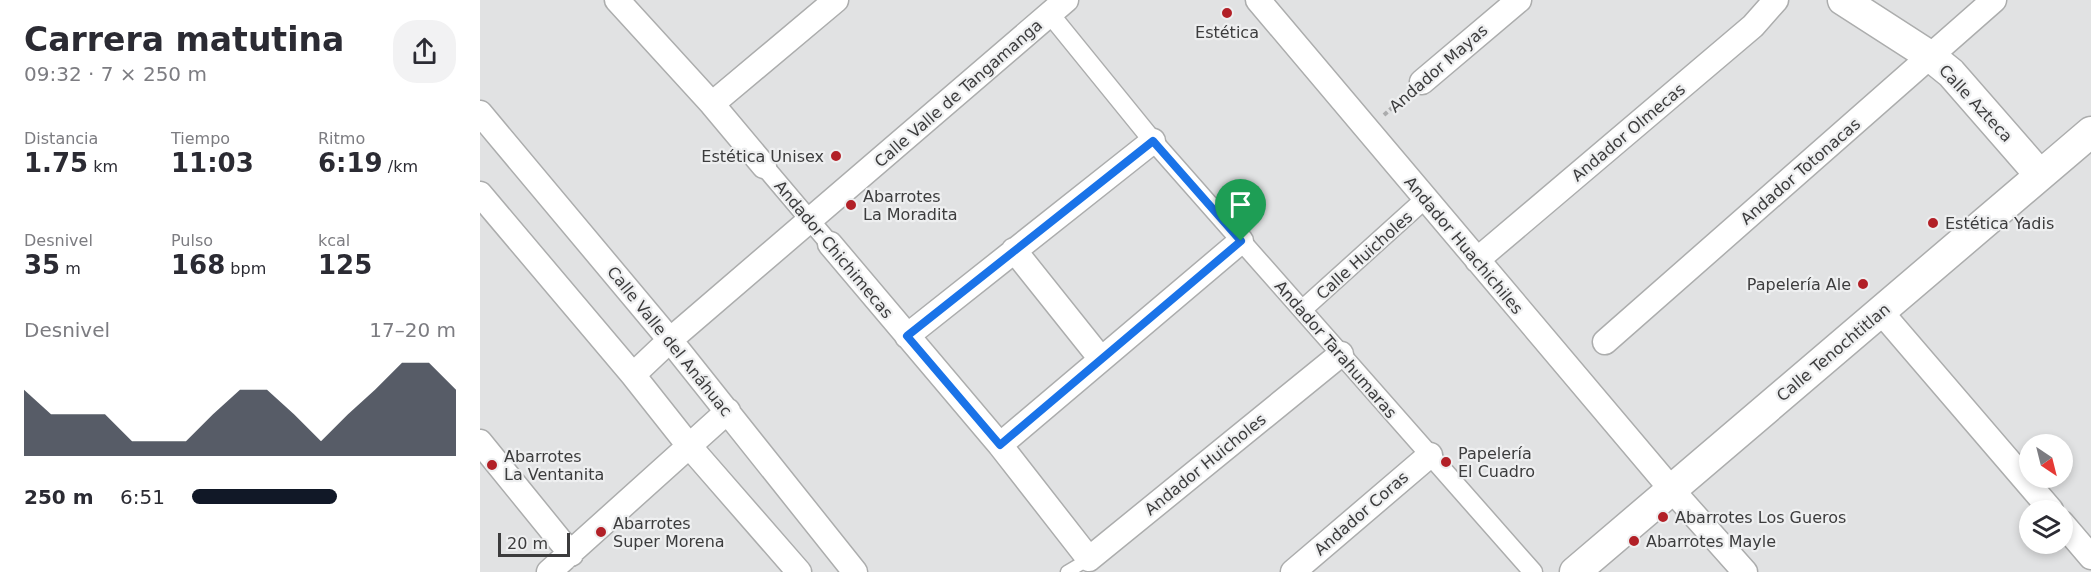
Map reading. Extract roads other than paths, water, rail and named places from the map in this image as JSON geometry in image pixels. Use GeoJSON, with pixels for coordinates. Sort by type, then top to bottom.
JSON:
{"type":"FeatureCollection","features":[{"type":"Feature","properties":{"kind":"street","name":"Andador Chichimecas"},"geometry":{"type":"LineString","coordinates":[[617,0],[712,104],[1000,445],[1089,559]]}},
{"type":"Feature","properties":{"kind":"street"},"geometry":{"type":"LineString","coordinates":[[712,104],[836,0]]}},
{"type":"Feature","properties":{"kind":"street","name":"Andador Huachichiles"},"geometry":{"type":"LineString","coordinates":[[1258,0],[1744,572]]}},
{"type":"Feature","properties":{"kind":"street","name":"Andador Olmecas"},"geometry":{"type":"LineString","coordinates":[[1477,260],[1753,26],[1776,0]]}},
{"type":"Feature","properties":{"kind":"street","name":"Calle Azteca"},"geometry":{"type":"LineString","coordinates":[[1843,0],[1930,56],[1951,73],[2040,175]]}},
{"type":"Feature","properties":{"kind":"street","name":"Andador Totonacas"},"geometry":{"type":"LineString","coordinates":[[1605,342],[1994,0]]}},
{"type":"Feature","properties":{"kind":"street","name":"Andador Mayas"},"geometry":{"type":"LineString","coordinates":[[1422,82],[1511,2]]}},
{"type":"Feature","properties":{"kind":"street","name":"Andador Tarahumaras"},"geometry":{"type":"LineString","coordinates":[[1058,7],[1153,141],[1533,572]]}},
{"type":"Feature","properties":{"kind":"street","name":"Calle Valle de Tangamanga"},"geometry":{"type":"LineString","coordinates":[[633,375],[670,340],[1058,7]]}},
{"type":"Feature","properties":{"kind":"street","name":"Calle Valle del Anáhuac"},"geometry":{"type":"LineString","coordinates":[[480,113],[670,340],[855,572]]}},
{"type":"Feature","properties":{"kind":"street","name":"Calle Tenochtitlan"},"geometry":{"type":"LineString","coordinates":[[1575,572],[2040,175],[2088,140]]}},
{"type":"Feature","properties":{"kind":"street"},"geometry":{"type":"LineString","coordinates":[[907,336],[1153,141]]}},
{"type":"Feature","properties":{"kind":"street"},"geometry":{"type":"LineString","coordinates":[[480,194],[633,375],[690,447],[799,572]]}},
{"type":"Feature","properties":{"kind":"street","name":"Calle Huicholes"},"geometry":{"type":"LineString","coordinates":[[1302,310],[1425,199]]}},
{"type":"Feature","properties":{"kind":"street"},"geometry":{"type":"LineString","coordinates":[[1000,445],[1241,241]]}},
{"type":"Feature","properties":{"kind":"street"},"geometry":{"type":"LineString","coordinates":[[1014,250],[1101,359]]}},
{"type":"Feature","properties":{"kind":"street"},"geometry":{"type":"LineString","coordinates":[[1881,312],[2042,500]]}},
{"type":"Feature","properties":{"kind":"street","name":"Andador Huicholes"},"geometry":{"type":"LineString","coordinates":[[1089,559],[1341,354]]}},
{"type":"Feature","properties":{"kind":"street"},"geometry":{"type":"LineString","coordinates":[[549,572],[728,411]]}},
{"type":"Feature","properties":{"kind":"street"},"geometry":{"type":"LineString","coordinates":[[480,442],[571,554]]}},
{"type":"Feature","properties":{"kind":"street","name":"Andador Coras"},"geometry":{"type":"LineString","coordinates":[[1293,572],[1430,454]]}},
{"type":"Feature","properties":{"kind":"street"},"geometry":{"type":"LineString","coordinates":[[2073,536],[2091,556]]}},
{"type":"Feature","properties":{"kind":"lane","name":"Andador Huicholes"},"geometry":{"type":"LineString","coordinates":[[1067,572],[1089,559]]}},
{"type":"Feature","properties":{"kind":"place","name":"Estética"},"geometry":{"type":"Point","coordinates":[1227,13]}},
{"type":"Feature","properties":{"kind":"place","name":"Estética Unisex"},"geometry":{"type":"Point","coordinates":[836,156]}},
{"type":"Feature","properties":{"kind":"place","name":"Abarrotes La Moradita"},"geometry":{"type":"Point","coordinates":[851,205]}},
{"type":"Feature","properties":{"kind":"place","name":"Estética Yadis"},"geometry":{"type":"Point","coordinates":[1933,223]}},
{"type":"Feature","properties":{"kind":"place","name":"Papelería Ale"},"geometry":{"type":"Point","coordinates":[1863,284]}},
{"type":"Feature","properties":{"kind":"place","name":"Papelería El Cuadro"},"geometry":{"type":"Point","coordinates":[1446,462]}},
{"type":"Feature","properties":{"kind":"place","name":"Abarrotes La Ventanita"},"geometry":{"type":"Point","coordinates":[492,465]}},
{"type":"Feature","properties":{"kind":"place","name":"Abarrotes Los Gueros"},"geometry":{"type":"Point","coordinates":[1663,517]}},
{"type":"Feature","properties":{"kind":"place","name":"Abarrotes Super Morena"},"geometry":{"type":"Point","coordinates":[601,532]}},
{"type":"Feature","properties":{"kind":"place","name":"Abarrotes Mayle"},"geometry":{"type":"Point","coordinates":[1634,541]}}]}
